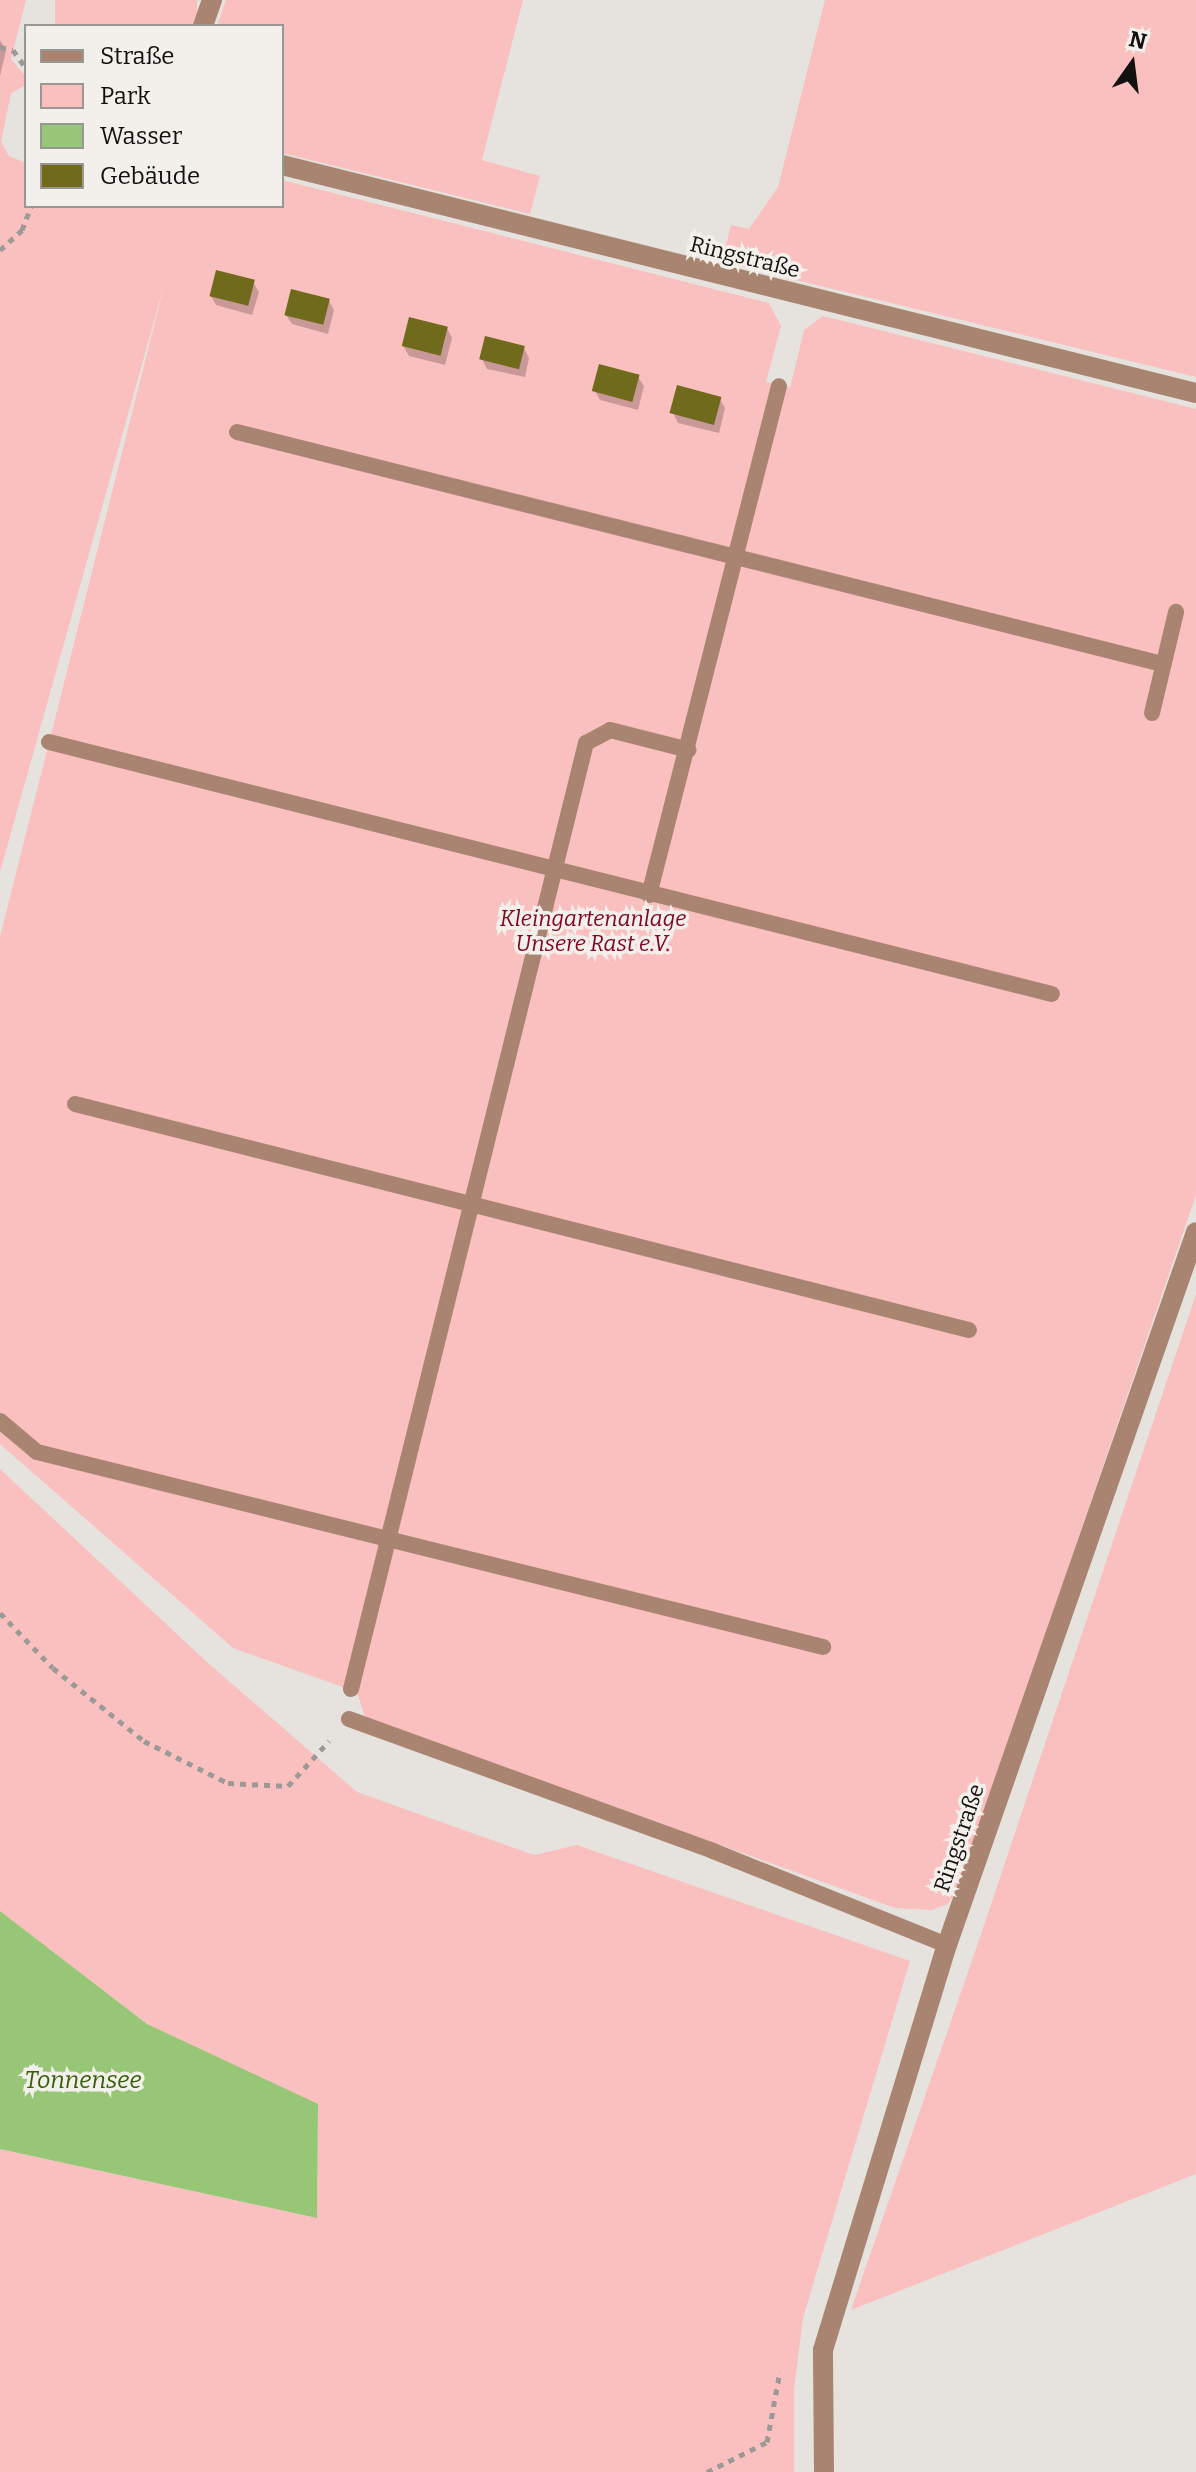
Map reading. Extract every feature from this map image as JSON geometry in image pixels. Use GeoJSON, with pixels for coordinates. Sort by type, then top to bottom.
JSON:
{"type":"FeatureCollection","features":[{"type":"Feature","properties":{"kind":"street"},"geometry":{"type":"LineString","coordinates":[[204,24],[212,0]]}},
{"type":"Feature","properties":{"kind":"street","name":"Ringstraße"},"geometry":{"type":"LineString","coordinates":[[284,165],[1196,393]]}},
{"type":"Feature","properties":{"kind":"street","name":"Ringstraße"},"geometry":{"type":"LineString","coordinates":[[824,2472],[823,2350],[947,1945],[1196,1232]]}},
{"type":"Feature","properties":{"kind":"lane"},"geometry":{"type":"LineString","coordinates":[[649,895],[689,750],[779,386]]}},
{"type":"Feature","properties":{"kind":"lane"},"geometry":{"type":"LineString","coordinates":[[237,432],[1163,664]]}},
{"type":"Feature","properties":{"kind":"lane"},"geometry":{"type":"LineString","coordinates":[[1152,713],[1176,612]]}},
{"type":"Feature","properties":{"kind":"lane"},"geometry":{"type":"LineString","coordinates":[[351,1689],[586,743],[596,734],[610,730],[689,750]]}},
{"type":"Feature","properties":{"kind":"lane"},"geometry":{"type":"LineString","coordinates":[[49,742],[1052,994]]}},
{"type":"Feature","properties":{"kind":"lane"},"geometry":{"type":"LineString","coordinates":[[75,1104],[969,1330]]}},
{"type":"Feature","properties":{"kind":"lane"},"geometry":{"type":"LineString","coordinates":[[0,1421],[37,1452],[823,1647]]}},
{"type":"Feature","properties":{"kind":"lane"},"geometry":{"type":"LineString","coordinates":[[349,1719],[713,1851],[947,1945]]}},
{"type":"Feature","properties":{"kind":"path"},"geometry":{"type":"LineString","coordinates":[[0,47],[13,50],[24,65]]}},
{"type":"Feature","properties":{"kind":"path"},"geometry":{"type":"LineString","coordinates":[[0,250],[22,230],[30,208]]}},
{"type":"Feature","properties":{"kind":"path"},"geometry":{"type":"LineString","coordinates":[[0,1613],[53,1668],[144,1741],[228,1783],[288,1786],[349,1719]]}},
{"type":"Feature","properties":{"kind":"path"},"geometry":{"type":"LineString","coordinates":[[707,2472],[767,2442],[780,2371]]}},
{"type":"Feature","properties":{"kind":"green space","name":"Kleingartenanlage Unsere Rast e.V."},"geometry":{"type":"Polygon","coordinates":[[[0,0],[26,0],[11,59],[24,75],[24,86],[11,93],[1,142],[9,156],[24,162],[24,208],[284,208],[284,181],[769,303],[781,326],[766,382],[790,388],[804,330],[823,316],[1196,409],[1196,1195],[958,1889],[948,1904],[932,1910],[895,1908],[365,1717],[357,1692],[233,1648],[0,1444],[0,937],[165,282],[0,872],[0,0]]]}},
{"type":"Feature","properties":{"kind":"green space"},"geometry":{"type":"Polygon","coordinates":[[[55,0],[197,0],[197,24],[55,24],[55,0]]]}},
{"type":"Feature","properties":{"kind":"green space"},"geometry":{"type":"Polygon","coordinates":[[[226,0],[523,0],[482,160],[540,176],[530,214],[284,153],[284,24],[218,24],[226,0]]]}},
{"type":"Feature","properties":{"kind":"green space"},"geometry":{"type":"Polygon","coordinates":[[[825,0],[1196,0],[1196,377],[722,262],[731,225],[749,229],[778,187],[825,0]]]}},
{"type":"Feature","properties":{"kind":"green space"},"geometry":{"type":"Polygon","coordinates":[[[1196,1294],[1196,2174],[851,2310],[979,1940],[1196,1294]]]}},
{"type":"Feature","properties":{"kind":"green space"},"geometry":{"type":"Polygon","coordinates":[[[0,1469],[208,1663],[357,1792],[534,1855],[577,1845],[910,1961],[803,2318],[794,2390],[794,2472],[0,2472],[0,2149],[317,2218],[318,2105],[147,2024],[0,1911],[0,1469]]]}},
{"type":"Feature","properties":{"kind":"water","name":"Tonnensee"},"geometry":{"type":"Polygon","coordinates":[[[0,1911],[147,2024],[318,2104],[317,2218],[0,2149],[0,1911]]]}},
{"type":"Feature","properties":{"kind":"building"},"geometry":{"type":"Polygon","coordinates":[[[216,270],[255,280],[248,306],[209,296],[216,270]]]}},
{"type":"Feature","properties":{"kind":"building"},"geometry":{"type":"Polygon","coordinates":[[[291,289],[330,299],[323,325],[284,315],[291,289]]]}},
{"type":"Feature","properties":{"kind":"building"},"geometry":{"type":"Polygon","coordinates":[[[409,317],[448,327],[441,356],[402,346],[409,317]]]}},
{"type":"Feature","properties":{"kind":"building"},"geometry":{"type":"Polygon","coordinates":[[[485,336],[525,346],[519,369],[479,359],[485,336]]]}},
{"type":"Feature","properties":{"kind":"building"},"geometry":{"type":"Polygon","coordinates":[[[599,364],[640,375],[632,402],[592,391],[599,364]]]}},
{"type":"Feature","properties":{"kind":"building"},"geometry":{"type":"Polygon","coordinates":[[[677,385],[721,397],[714,425],[669,413],[677,385]]]}}]}
